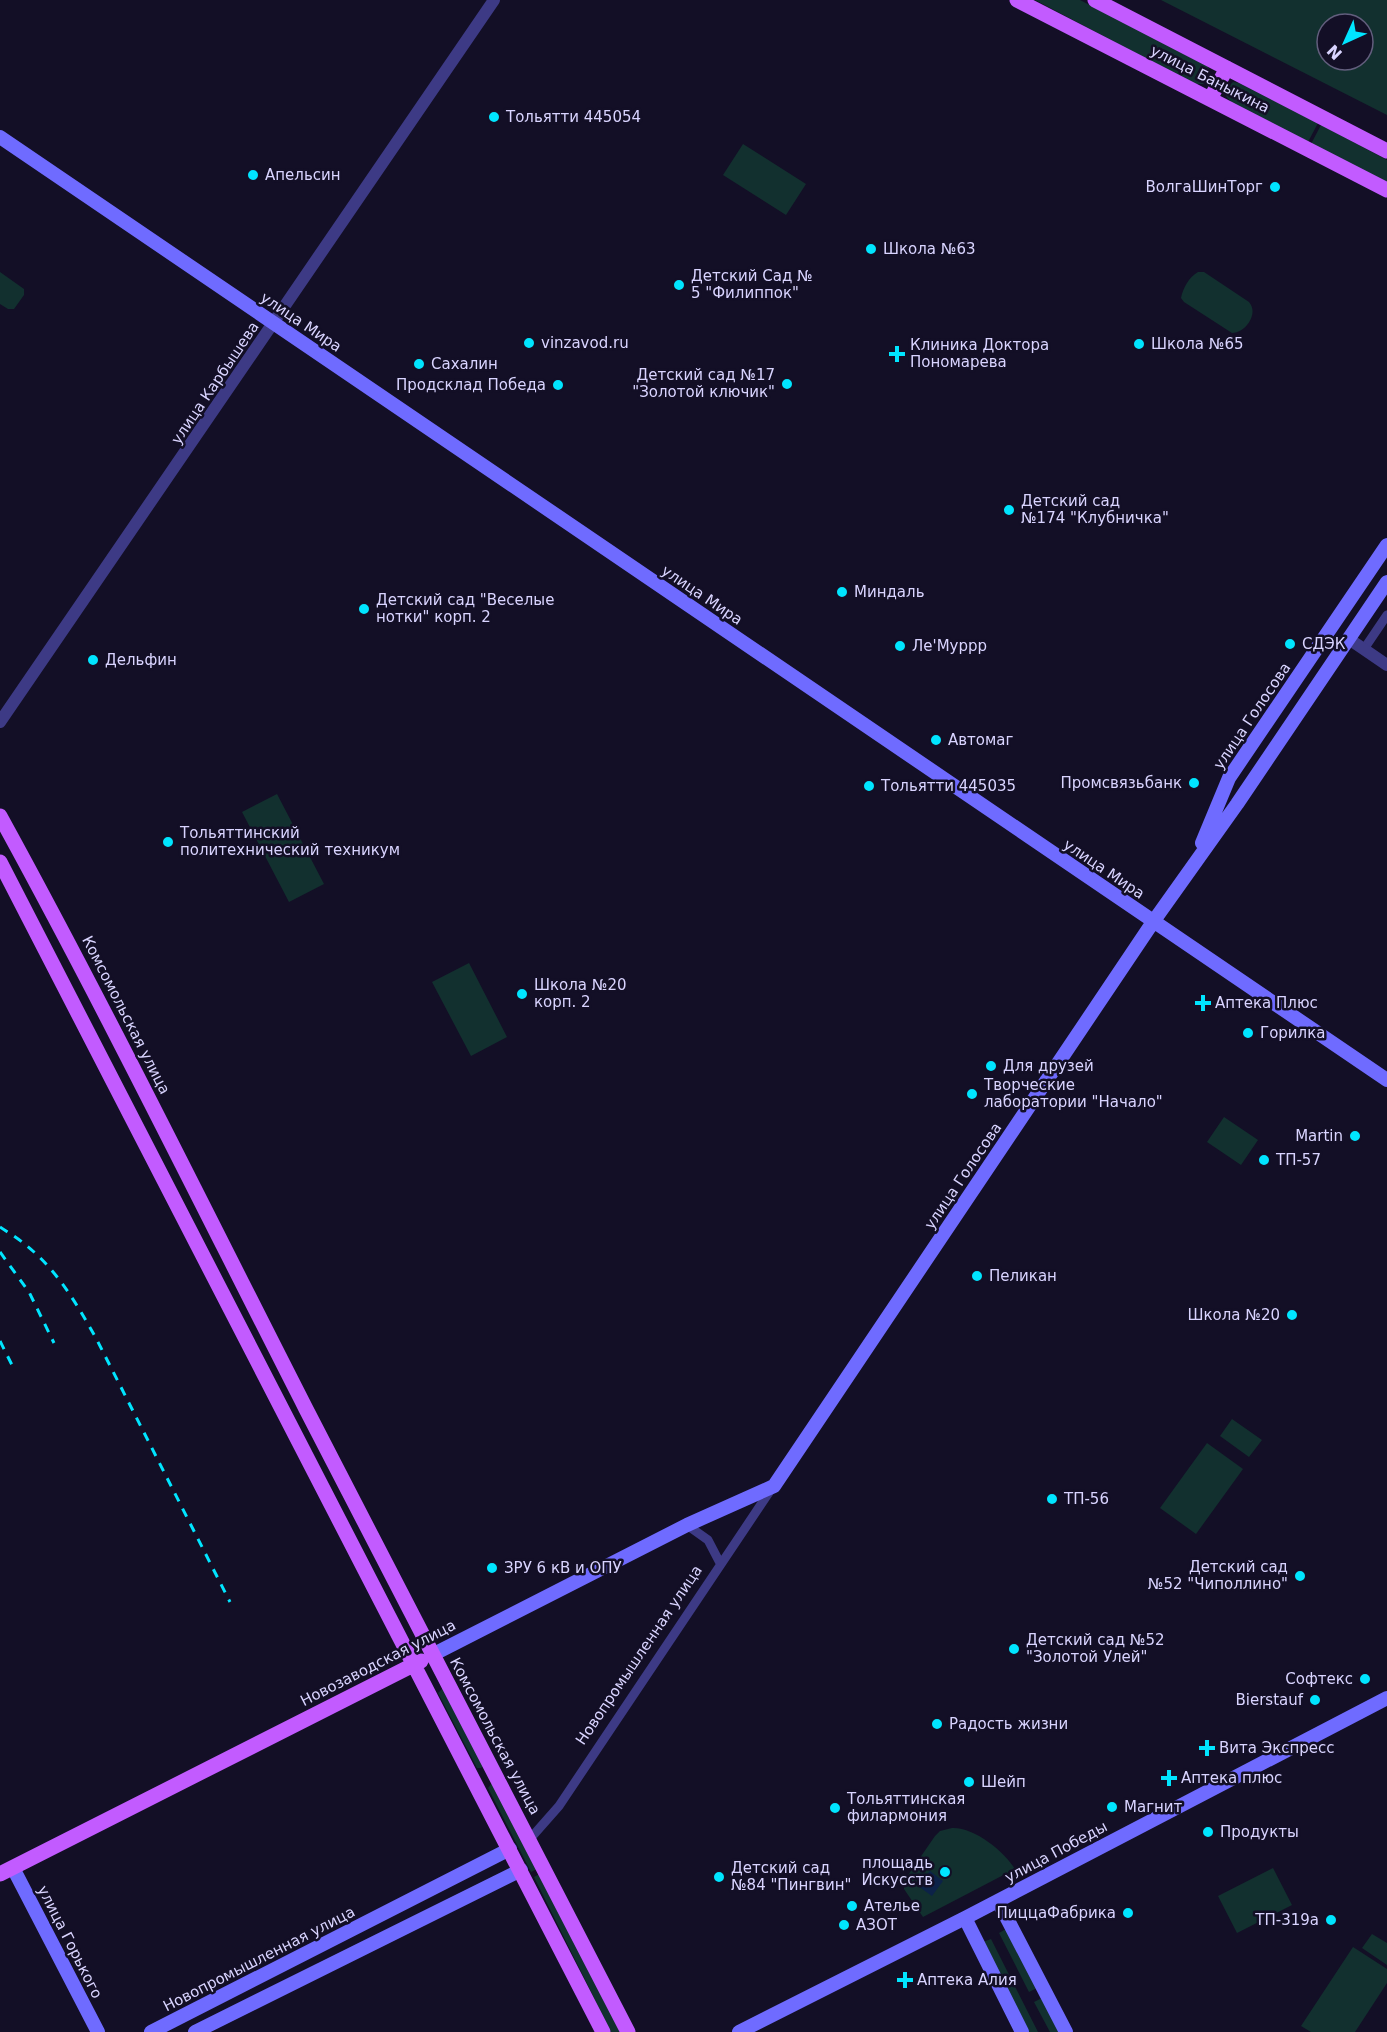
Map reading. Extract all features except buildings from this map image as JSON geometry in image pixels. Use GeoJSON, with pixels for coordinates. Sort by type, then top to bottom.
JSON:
{"type":"FeatureCollection","features":[{"type":"Feature","properties":{"kind":"main road","name":"улица Баныкина"},"geometry":{"type":"LineString","coordinates":[[1017,0],[1387,190]]}},
{"type":"Feature","properties":{"kind":"main road","name":"улица Баныкина"},"geometry":{"type":"LineString","coordinates":[[1095,0],[1387,151]]}},
{"type":"Feature","properties":{"kind":"main road"},"geometry":{"type":"LineString","coordinates":[[1210,99],[1227,68]]}},
{"type":"Feature","properties":{"kind":"main road","name":"улица Мира"},"geometry":{"type":"LineString","coordinates":[[0,137],[1387,1080]]}},
{"type":"Feature","properties":{"kind":"main road","name":"улица Голосова"},"geometry":{"type":"LineString","coordinates":[[1180,884],[1202,843],[1229,778],[1387,546]]}},
{"type":"Feature","properties":{"kind":"main road","name":"улица Голосова"},"geometry":{"type":"LineString","coordinates":[[774,1486],[1153,922],[1387,582]]}},
{"type":"Feature","properties":{"kind":"main road"},"geometry":{"type":"LineString","coordinates":[[1229,778],[1232,787],[1246,790]]}},
{"type":"Feature","properties":{"kind":"main road","name":"Комсомольская улица"},"geometry":{"type":"LineString","coordinates":[[0,816],[69,943],[432,1655],[628,2032]]}},
{"type":"Feature","properties":{"kind":"main road"},"geometry":{"type":"LineString","coordinates":[[0,862],[603,2032]]}},
{"type":"Feature","properties":{"kind":"main road"},"geometry":{"type":"LineString","coordinates":[[195,1243],[216,1232]]}},
{"type":"Feature","properties":{"kind":"main road"},"geometry":{"type":"LineString","coordinates":[[278,1403],[298,1393]]}},
{"type":"Feature","properties":{"kind":"main road","name":"Новозаводская улица"},"geometry":{"type":"LineString","coordinates":[[6,1871],[687,1525],[774,1486]]}},
{"type":"Feature","properties":{"kind":"main road","name":"улица Победы"},"geometry":{"type":"LineString","coordinates":[[740,2032],[998,1901],[1387,1698]]}},
{"type":"Feature","properties":{"kind":"main road"},"geometry":{"type":"LineString","coordinates":[[474,1781],[493,1771]]}},
{"type":"Feature","properties":{"kind":"main road","name":"Новопромышленная улица"},"geometry":{"type":"LineString","coordinates":[[151,2032],[510,1849]]}},
{"type":"Feature","properties":{"kind":"main road"},"geometry":{"type":"LineString","coordinates":[[195,2032],[521,1870]]}},
{"type":"Feature","properties":{"kind":"main road","name":"улица Горького"},"geometry":{"type":"LineString","coordinates":[[6,1871],[98,2032]]}},
{"type":"Feature","properties":{"kind":"main road"},"geometry":{"type":"LineString","coordinates":[[998,1901],[1066,2032]]}},
{"type":"Feature","properties":{"kind":"main road"},"geometry":{"type":"LineString","coordinates":[[965,1918],[1022,2032]]}},
{"type":"Feature","properties":{"kind":"street","name":"улица Карбышева"},"geometry":{"type":"LineString","coordinates":[[0,722],[185,455],[494,0]]}},
{"type":"Feature","properties":{"kind":"street"},"geometry":{"type":"LineString","coordinates":[[1364,650],[1387,615]]}},
{"type":"Feature","properties":{"kind":"street"},"geometry":{"type":"LineString","coordinates":[[1349,639],[1387,665]]}},
{"type":"Feature","properties":{"kind":"street","name":"Новопромышленная улица"},"geometry":{"type":"LineString","coordinates":[[530,1840],[559,1806],[720,1563],[774,1486]]}},
{"type":"Feature","properties":{"kind":"street"},"geometry":{"type":"LineString","coordinates":[[687,1525],[708,1540],[720,1563]]}},
{"type":"Feature","properties":{"kind":"green space"},"geometry":{"type":"Polygon","coordinates":[[[1035,0],[1080,0],[1207,66],[1210,70],[1209,78],[1203,84],[1195,84],[1035,0]]]}},
{"type":"Feature","properties":{"kind":"green space"},"geometry":{"type":"Polygon","coordinates":[[[1161,0],[1387,0],[1387,115],[1161,0]]]}},
{"type":"Feature","properties":{"kind":"green space"},"geometry":{"type":"Polygon","coordinates":[[[1233,82],[1318,123],[1308,142],[1232,103],[1226,96],[1225,90],[1233,82]]]}},
{"type":"Feature","properties":{"kind":"green space"},"geometry":{"type":"Polygon","coordinates":[[[1321,125],[1387,160],[1387,184],[1311,144],[1321,125]]]}},
{"type":"Feature","properties":{"kind":"green space"},"geometry":{"type":"Polygon","coordinates":[[[743,144],[806,184],[786,215],[723,175],[743,144]]]}},
{"type":"Feature","properties":{"kind":"green space"},"geometry":{"type":"Polygon","coordinates":[[[0,272],[24,289],[24,295],[14,309],[8,309],[0,304],[0,272]]]}},
{"type":"Feature","properties":{"kind":"green space"},"geometry":{"type":"Polygon","coordinates":[[[1198,272],[1204,272],[1249,302],[1253,311],[1252,317],[1242,330],[1232,333],[1184,302],[1181,298],[1185,287],[1198,272]]]}},
{"type":"Feature","properties":{"kind":"green space"},"geometry":{"type":"Polygon","coordinates":[[[277,794],[324,884],[289,902],[242,812],[277,794]]]}},
{"type":"Feature","properties":{"kind":"green space"},"geometry":{"type":"Polygon","coordinates":[[[469,963],[507,1037],[471,1056],[432,982],[469,963]]]}},
{"type":"Feature","properties":{"kind":"green space"},"geometry":{"type":"Polygon","coordinates":[[[1224,1117],[1258,1140],[1241,1165],[1207,1142],[1224,1117]]]}},
{"type":"Feature","properties":{"kind":"green space"},"geometry":{"type":"Polygon","coordinates":[[[1232,1419],[1262,1440],[1249,1457],[1220,1436],[1232,1419]]]}},
{"type":"Feature","properties":{"kind":"green space"},"geometry":{"type":"Polygon","coordinates":[[[1207,1443],[1243,1469],[1196,1534],[1160,1508],[1207,1443]]]}},
{"type":"Feature","properties":{"kind":"green space"},"geometry":{"type":"Polygon","coordinates":[[[443,1688],[483,1766],[481,1768],[477,1768],[438,1693],[443,1688]]]}},
{"type":"Feature","properties":{"kind":"green space"},"geometry":{"type":"Polygon","coordinates":[[[492,1783],[539,1868],[531,1872],[488,1788],[492,1783]]]}},
{"type":"Feature","properties":{"kind":"green space"},"geometry":{"type":"Polygon","coordinates":[[[952,1828],[970,1831],[988,1841],[1015,1869],[923,1917],[904,1889],[904,1881],[935,1836],[940,1831],[952,1828]]]}},
{"type":"Feature","properties":{"kind":"green space"},"geometry":{"type":"Polygon","coordinates":[[[1273,1868],[1292,1905],[1237,1933],[1218,1896],[1273,1868]]]}},
{"type":"Feature","properties":{"kind":"green space"},"geometry":{"type":"Polygon","coordinates":[[[541,1873],[622,2032],[611,2032],[534,1877],[541,1873]]]}},
{"type":"Feature","properties":{"kind":"green space"},"geometry":{"type":"Polygon","coordinates":[[[1006,1929],[1037,1988],[1029,1992],[999,1933],[1006,1929]]]}},
{"type":"Feature","properties":{"kind":"green space"},"geometry":{"type":"Polygon","coordinates":[[[1372,1934],[1387,1943],[1387,1965],[1362,1948],[1372,1934]]]}},
{"type":"Feature","properties":{"kind":"green space"},"geometry":{"type":"Polygon","coordinates":[[[991,1939],[1038,2032],[1029,2032],[983,1942],[991,1939]]]}},
{"type":"Feature","properties":{"kind":"green space"},"geometry":{"type":"Polygon","coordinates":[[[1353,1947],[1387,1969],[1387,1983],[1355,2032],[1311,2032],[1301,2026],[1353,1947]]]}},
{"type":"Feature","properties":{"kind":"green space"},"geometry":{"type":"Polygon","coordinates":[[[1042,1998],[1060,2032],[1050,2032],[1034,2002],[1042,1998]]]}},
{"type":"Feature","properties":{"kind":"water"},"geometry":{"type":"Polygon","coordinates":[[[930,1871],[943,1881],[932,1896],[918,1886],[930,1871]]]}},
{"type":"Feature","properties":{"kind":"railway"},"geometry":{"type":"LineString","coordinates":[[0,1227],[24,1243],[48,1266],[82,1314],[230,1602]]}},
{"type":"Feature","properties":{"kind":"railway"},"geometry":{"type":"LineString","coordinates":[[0,1252],[29,1292],[54,1343]]}},
{"type":"Feature","properties":{"kind":"railway"},"geometry":{"type":"LineString","coordinates":[[0,1341],[13,1367]]}},
{"type":"Feature","properties":{"kind":"place","name":"Тольятти 445054"},"geometry":{"type":"Point","coordinates":[494,117]}},
{"type":"Feature","properties":{"kind":"place","name":"Апельсин"},"geometry":{"type":"Point","coordinates":[253,175]}},
{"type":"Feature","properties":{"kind":"place","name":"ВолгаШинТорг"},"geometry":{"type":"Point","coordinates":[1275,187]}},
{"type":"Feature","properties":{"kind":"place","name":"Школа №63"},"geometry":{"type":"Point","coordinates":[871,249]}},
{"type":"Feature","properties":{"kind":"place","name":"Детский Сад № 5 \"Филиппок\""},"geometry":{"type":"Point","coordinates":[679,285]}},
{"type":"Feature","properties":{"kind":"place","name":"vinzavod.ru"},"geometry":{"type":"Point","coordinates":[529,343]}},
{"type":"Feature","properties":{"kind":"place","name":"Школа №65"},"geometry":{"type":"Point","coordinates":[1139,344]}},
{"type":"Feature","properties":{"kind":"place","name":"Клиника Доктора Пономарева"},"geometry":{"type":"Point","coordinates":[897,354]}},
{"type":"Feature","properties":{"kind":"place","name":"Сахалин"},"geometry":{"type":"Point","coordinates":[419,364]}},
{"type":"Feature","properties":{"kind":"place","name":"Детский сад №17 \"Золотой ключик\""},"geometry":{"type":"Point","coordinates":[787,384]}},
{"type":"Feature","properties":{"kind":"place","name":"Продсклад Победа"},"geometry":{"type":"Point","coordinates":[558,385]}},
{"type":"Feature","properties":{"kind":"place","name":"Детский сад №174 \"Клубничка\""},"geometry":{"type":"Point","coordinates":[1009,510]}},
{"type":"Feature","properties":{"kind":"place","name":"Миндаль"},"geometry":{"type":"Point","coordinates":[842,592]}},
{"type":"Feature","properties":{"kind":"place","name":"Детский сад \"Веселые нотки\" корп. 2"},"geometry":{"type":"Point","coordinates":[364,609]}},
{"type":"Feature","properties":{"kind":"place","name":"СДЭК"},"geometry":{"type":"Point","coordinates":[1290,644]}},
{"type":"Feature","properties":{"kind":"place","name":"Ле'Муррр"},"geometry":{"type":"Point","coordinates":[900,646]}},
{"type":"Feature","properties":{"kind":"place","name":"Дельфин"},"geometry":{"type":"Point","coordinates":[93,660]}},
{"type":"Feature","properties":{"kind":"place","name":"Автомаг"},"geometry":{"type":"Point","coordinates":[936,740]}},
{"type":"Feature","properties":{"kind":"place","name":"Промсвязьбанк"},"geometry":{"type":"Point","coordinates":[1194,783]}},
{"type":"Feature","properties":{"kind":"place","name":"Тольятти 445035"},"geometry":{"type":"Point","coordinates":[869,786]}},
{"type":"Feature","properties":{"kind":"place","name":"Тольяттинский политехнический техникум"},"geometry":{"type":"Point","coordinates":[168,842]}},
{"type":"Feature","properties":{"kind":"place","name":"Школа №20 корп. 2"},"geometry":{"type":"Point","coordinates":[522,994]}},
{"type":"Feature","properties":{"kind":"place","name":"Аптека Плюс"},"geometry":{"type":"Point","coordinates":[1203,1003]}},
{"type":"Feature","properties":{"kind":"place","name":"Горилка"},"geometry":{"type":"Point","coordinates":[1248,1033]}},
{"type":"Feature","properties":{"kind":"place","name":"Для друзей"},"geometry":{"type":"Point","coordinates":[991,1066]}},
{"type":"Feature","properties":{"kind":"place","name":"Творческие лаборатории \"Начало\""},"geometry":{"type":"Point","coordinates":[972,1094]}},
{"type":"Feature","properties":{"kind":"place","name":"Martin"},"geometry":{"type":"Point","coordinates":[1355,1136]}},
{"type":"Feature","properties":{"kind":"place","name":"ТП-57"},"geometry":{"type":"Point","coordinates":[1264,1160]}},
{"type":"Feature","properties":{"kind":"place","name":"Пеликан"},"geometry":{"type":"Point","coordinates":[977,1276]}},
{"type":"Feature","properties":{"kind":"place","name":"Школа №20"},"geometry":{"type":"Point","coordinates":[1292,1315]}},
{"type":"Feature","properties":{"kind":"place","name":"ТП-56"},"geometry":{"type":"Point","coordinates":[1052,1499]}},
{"type":"Feature","properties":{"kind":"place","name":"ЗРУ 6 кВ и ОПУ"},"geometry":{"type":"Point","coordinates":[492,1568]}},
{"type":"Feature","properties":{"kind":"place","name":"Детский сад №52 \"Чиполлино\""},"geometry":{"type":"Point","coordinates":[1300,1576]}},
{"type":"Feature","properties":{"kind":"place","name":"Детский сад №52 \"Золотой Улей\""},"geometry":{"type":"Point","coordinates":[1014,1649]}},
{"type":"Feature","properties":{"kind":"place","name":"Софтекс"},"geometry":{"type":"Point","coordinates":[1365,1679]}},
{"type":"Feature","properties":{"kind":"place","name":"Bierstauf"},"geometry":{"type":"Point","coordinates":[1315,1700]}},
{"type":"Feature","properties":{"kind":"place","name":"Радость жизни"},"geometry":{"type":"Point","coordinates":[937,1724]}},
{"type":"Feature","properties":{"kind":"place","name":"Вита Экспресс"},"geometry":{"type":"Point","coordinates":[1207,1748]}},
{"type":"Feature","properties":{"kind":"place","name":"Аптека плюс"},"geometry":{"type":"Point","coordinates":[1169,1778]}},
{"type":"Feature","properties":{"kind":"place","name":"Шейп"},"geometry":{"type":"Point","coordinates":[969,1782]}},
{"type":"Feature","properties":{"kind":"place","name":"Магнит"},"geometry":{"type":"Point","coordinates":[1112,1807]}},
{"type":"Feature","properties":{"kind":"place","name":"Тольяттинская филармония"},"geometry":{"type":"Point","coordinates":[835,1808]}},
{"type":"Feature","properties":{"kind":"place","name":"Продукты"},"geometry":{"type":"Point","coordinates":[1208,1832]}},
{"type":"Feature","properties":{"kind":"place","name":"площадь Искусств"},"geometry":{"type":"Point","coordinates":[945,1872]}},
{"type":"Feature","properties":{"kind":"place","name":"Детский сад №84 \"Пингвин\""},"geometry":{"type":"Point","coordinates":[719,1877]}},
{"type":"Feature","properties":{"kind":"place","name":"Ателье"},"geometry":{"type":"Point","coordinates":[852,1906]}},
{"type":"Feature","properties":{"kind":"place","name":"ПиццаФабрика"},"geometry":{"type":"Point","coordinates":[1128,1913]}},
{"type":"Feature","properties":{"kind":"place","name":"ТП-319а"},"geometry":{"type":"Point","coordinates":[1331,1920]}},
{"type":"Feature","properties":{"kind":"place","name":"АЗОТ"},"geometry":{"type":"Point","coordinates":[844,1925]}},
{"type":"Feature","properties":{"kind":"place","name":"Аптека Алия"},"geometry":{"type":"Point","coordinates":[905,1980]}}]}
